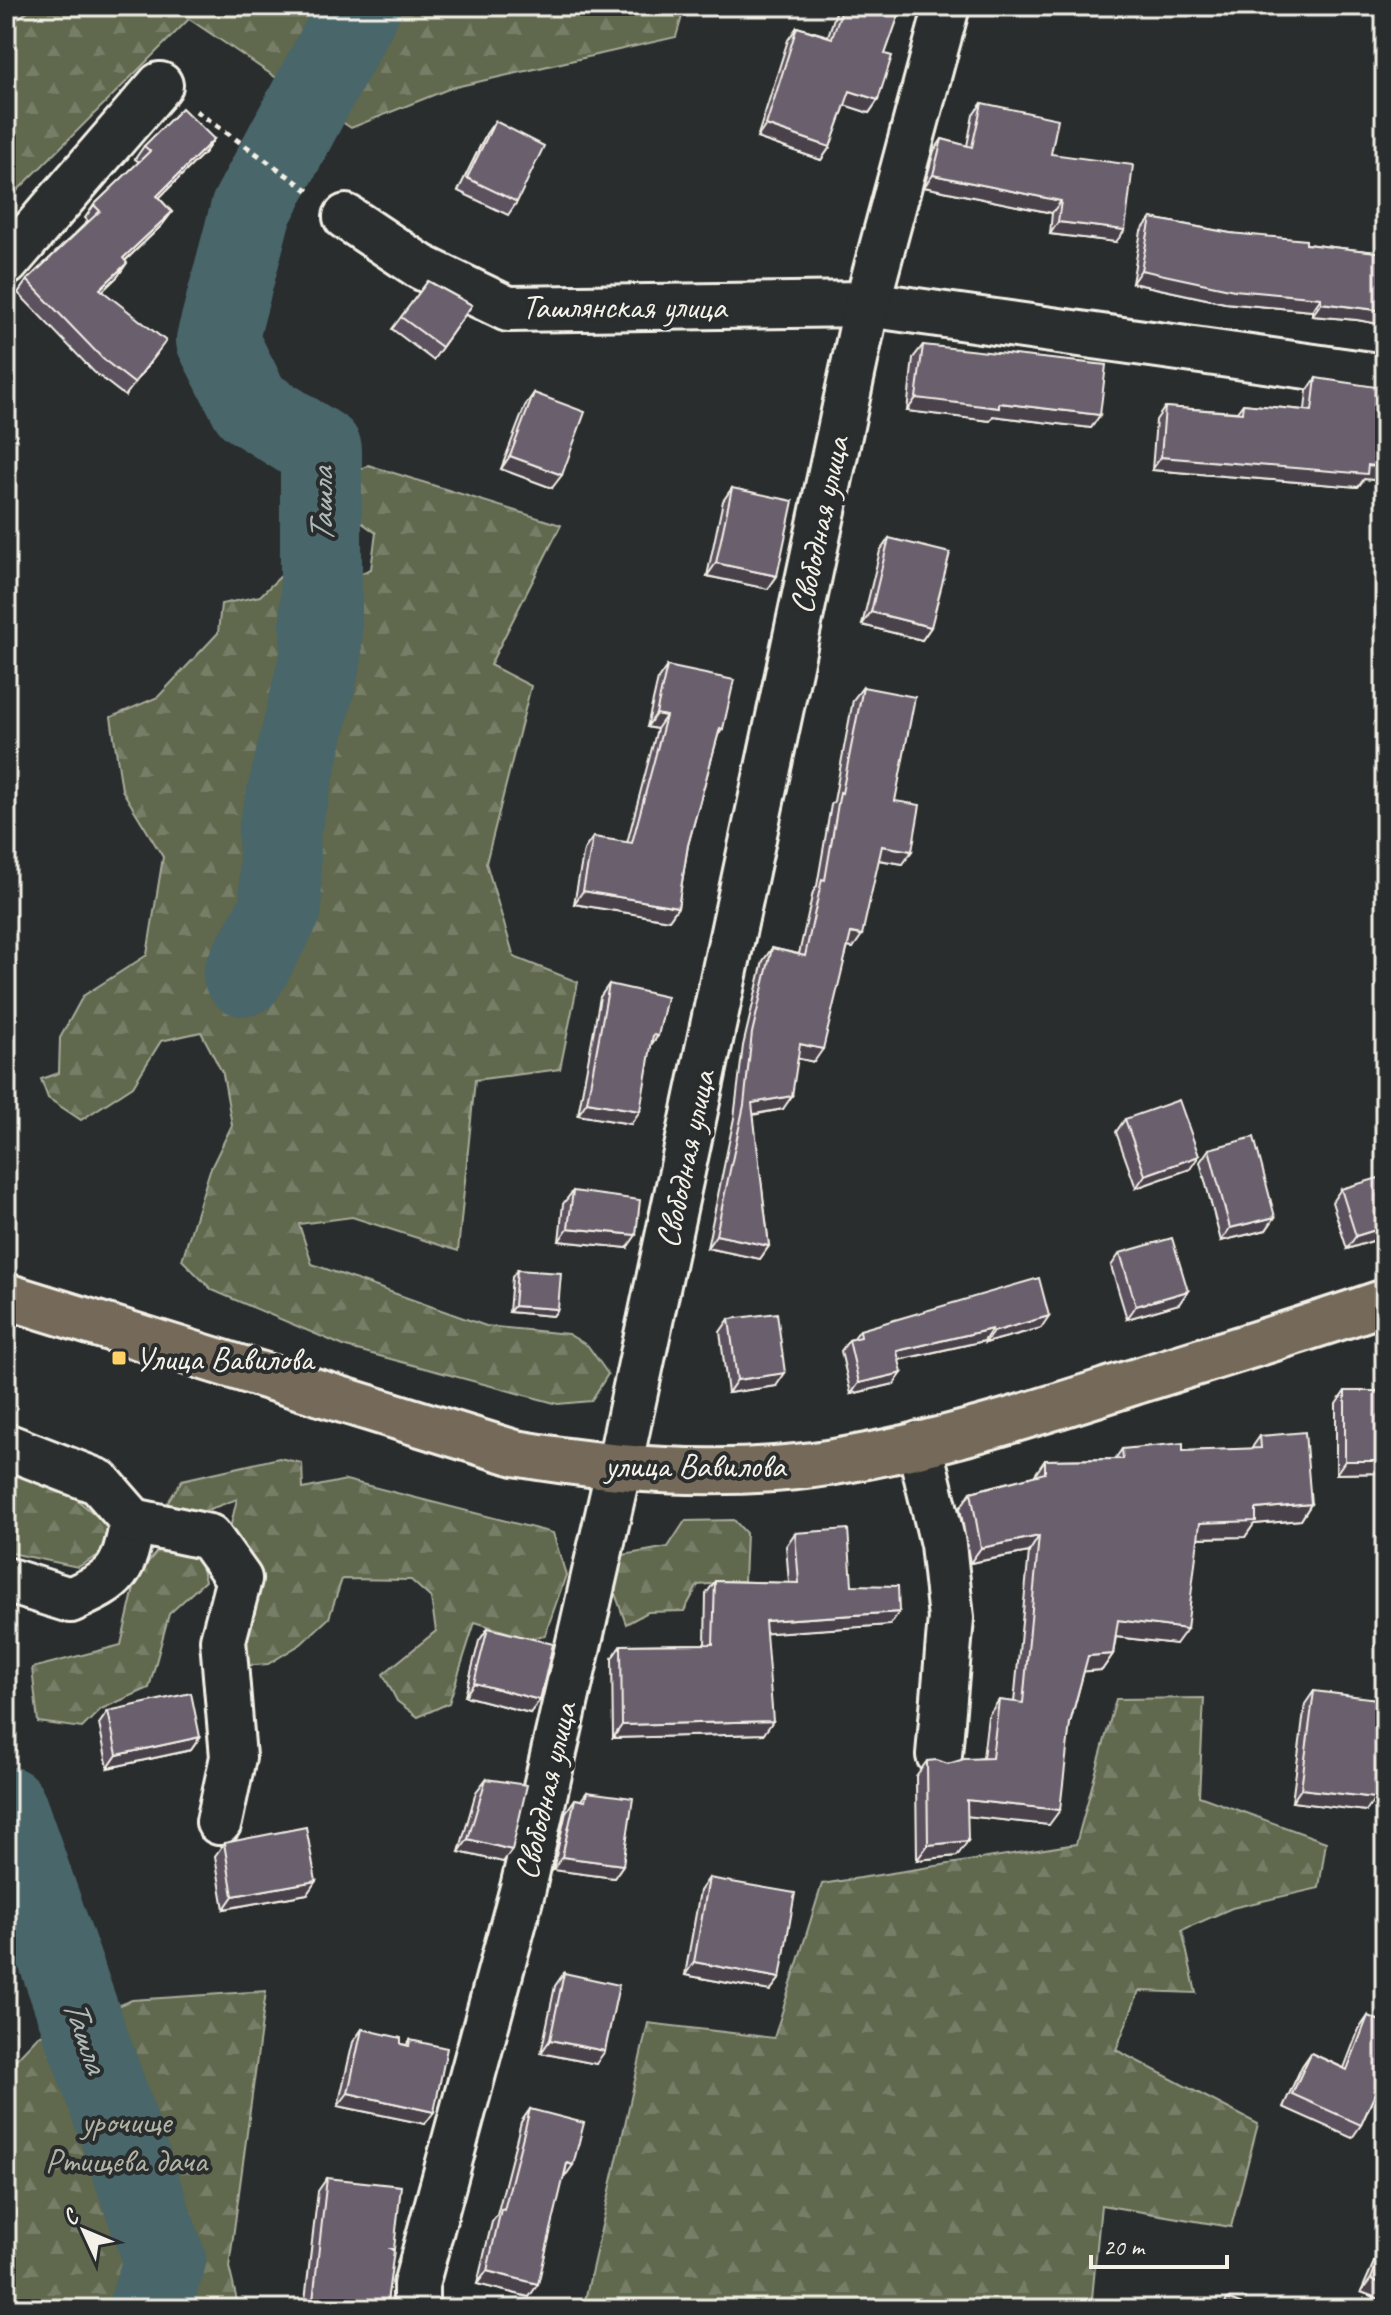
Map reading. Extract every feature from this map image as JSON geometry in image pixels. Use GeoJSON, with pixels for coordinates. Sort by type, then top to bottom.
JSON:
{"type":"FeatureCollection","features":[{"type":"Feature","properties":{"kind":"main road","name":"улица Вавилова"},"geometry":{"type":"LineString","coordinates":[[6,1296],[515,1453],[568,1463],[723,1472],[832,1462],[978,1432],[1385,1302]]}},
{"type":"Feature","properties":{"kind":"street","name":"Свободная улица"},"geometry":{"type":"LineString","coordinates":[[416,2309],[416,2285],[523,1888],[619,1467],[867,304],[947,6]]}},
{"type":"Feature","properties":{"kind":"street"},"geometry":{"type":"LineString","coordinates":[[6,263],[160,85]]}},
{"type":"Feature","properties":{"kind":"street","name":"Ташлянская улица"},"geometry":{"type":"LineString","coordinates":[[346,217],[421,267],[508,309],[867,304],[1385,377]]}},
{"type":"Feature","properties":{"kind":"street"},"geometry":{"type":"LineString","coordinates":[[919,1444],[943,1544],[951,1618],[939,1755]]}},
{"type":"Feature","properties":{"kind":"street"},"geometry":{"type":"LineString","coordinates":[[6,1446],[99,1482],[133,1521],[209,1537],[239,1579],[223,1640],[233,1757],[219,1822]]}},
{"type":"Feature","properties":{"kind":"street"},"geometry":{"type":"LineString","coordinates":[[6,1580],[70,1600],[101,1586],[124,1563],[133,1521]]}},
{"type":"Feature","properties":{"kind":"path"},"geometry":{"type":"LineString","coordinates":[[160,85],[346,217]]}},
{"type":"Feature","properties":{"kind":"green space"},"geometry":{"type":"Polygon","coordinates":[[[35,6],[685,6],[676,37],[451,88],[351,128],[189,19],[14,194],[6,148],[6,27],[35,6]]]}},
{"type":"Feature","properties":{"kind":"green space"},"geometry":{"type":"Polygon","coordinates":[[[368,465],[561,525],[490,665],[531,686],[486,863],[514,957],[578,982],[560,1069],[475,1080],[458,1251],[352,1217],[299,1224],[312,1264],[486,1326],[568,1334],[588,1346],[608,1374],[591,1401],[558,1404],[346,1347],[212,1290],[182,1260],[210,1170],[232,1125],[223,1074],[201,1032],[161,1041],[133,1086],[81,1120],[48,1098],[41,1079],[59,1073],[60,1038],[83,996],[147,955],[163,857],[122,790],[111,717],[158,697],[218,633],[221,604],[260,596],[286,571],[331,586],[371,569],[376,533],[324,495],[368,465]]]}},
{"type":"Feature","properties":{"kind":"green space"},"geometry":{"type":"Polygon","coordinates":[[[279,1458],[302,1463],[303,1489],[346,1480],[553,1533],[566,1575],[545,1635],[529,1639],[475,1622],[449,1703],[418,1717],[397,1701],[383,1674],[436,1631],[431,1598],[411,1580],[342,1579],[329,1618],[301,1644],[268,1664],[241,1666],[257,1588],[229,1533],[237,1499],[202,1512],[197,1552],[205,1581],[169,1614],[149,1688],[101,1709],[82,1728],[38,1722],[32,1668],[121,1645],[137,1575],[181,1523],[165,1507],[182,1480],[279,1458]]]}},
{"type":"Feature","properties":{"kind":"green space"},"geometry":{"type":"Polygon","coordinates":[[[6,1462],[53,1480],[110,1527],[102,1553],[78,1567],[6,1552],[6,1462]]]}},
{"type":"Feature","properties":{"kind":"green space"},"geometry":{"type":"Polygon","coordinates":[[[734,1520],[746,1533],[744,1581],[698,1585],[684,1611],[648,1612],[626,1624],[611,1582],[617,1556],[668,1547],[685,1521],[734,1520]]]}},
{"type":"Feature","properties":{"kind":"green space"},"geometry":{"type":"Polygon","coordinates":[[[1204,1698],[1199,1796],[1326,1842],[1319,1888],[1232,1908],[1182,1930],[1196,1993],[1139,1991],[1116,2050],[1258,2124],[1231,2227],[1101,2205],[1091,2309],[583,2309],[648,2023],[774,2038],[822,1884],[1076,1844],[1116,1699],[1204,1698]]]}},
{"type":"Feature","properties":{"kind":"green space","name":"урочище Ртищева дача"},"geometry":{"type":"Polygon","coordinates":[[[266,1991],[229,2267],[239,2309],[6,2309],[6,2070],[38,2036],[132,2000],[266,1991]]]}},
{"type":"Feature","properties":{"kind":"building"},"geometry":{"type":"Polygon","coordinates":[[[843,6],[902,6],[885,54],[892,56],[878,100],[850,91],[830,147],[766,125],[797,27],[832,38],[843,6]]]}},
{"type":"Feature","properties":{"kind":"building"},"geometry":{"type":"Polygon","coordinates":[[[982,103],[1058,119],[1051,154],[1133,165],[1125,230],[1058,222],[1061,201],[933,175],[942,139],[972,147],[982,103]]]}},
{"type":"Feature","properties":{"kind":"building"},"geometry":{"type":"Polygon","coordinates":[[[182,108],[214,139],[157,196],[172,212],[123,258],[127,263],[100,289],[166,341],[134,383],[103,359],[27,280],[100,211],[94,205],[150,151],[144,146],[182,108]]]}},
{"type":"Feature","properties":{"kind":"building"},"geometry":{"type":"Polygon","coordinates":[[[495,121],[544,146],[517,202],[467,178],[495,121]]]}},
{"type":"Feature","properties":{"kind":"building"},"geometry":{"type":"Polygon","coordinates":[[[1151,218],[1230,233],[1306,240],[1306,244],[1385,253],[1385,311],[1321,303],[1321,298],[1234,290],[1141,270],[1151,218]]]}},
{"type":"Feature","properties":{"kind":"building"},"geometry":{"type":"Polygon","coordinates":[[[428,281],[472,305],[442,347],[401,317],[428,281]]]}},
{"type":"Feature","properties":{"kind":"building"},"geometry":{"type":"Polygon","coordinates":[[[923,345],[1106,365],[1100,415],[999,403],[999,408],[916,398],[923,345]]]}},
{"type":"Feature","properties":{"kind":"building"},"geometry":{"type":"Polygon","coordinates":[[[1316,378],[1376,387],[1374,410],[1385,411],[1385,467],[1368,465],[1367,474],[1161,457],[1165,407],[1242,413],[1243,404],[1312,411],[1316,378]]]}},
{"type":"Feature","properties":{"kind":"building"},"geometry":{"type":"Polygon","coordinates":[[[534,393],[585,412],[562,475],[510,456],[534,393]]]}},
{"type":"Feature","properties":{"kind":"building"},"geometry":{"type":"Polygon","coordinates":[[[732,488],[793,501],[777,576],[716,563],[732,488]]]}},
{"type":"Feature","properties":{"kind":"building"},"geometry":{"type":"Polygon","coordinates":[[[889,538],[950,553],[931,627],[871,612],[889,538]]]}},
{"type":"Feature","properties":{"kind":"building"},"geometry":{"type":"Polygon","coordinates":[[[667,666],[734,680],[723,729],[720,728],[688,845],[678,907],[583,891],[593,837],[632,843],[666,716],[656,714],[667,666]]]}},
{"type":"Feature","properties":{"kind":"building"},"geometry":{"type":"Polygon","coordinates":[[[863,687],[915,697],[895,801],[920,805],[912,851],[882,846],[862,935],[851,933],[823,1049],[800,1044],[792,1096],[752,1103],[769,1246],[716,1235],[744,1105],[752,1033],[772,948],[805,956],[822,879],[825,880],[863,687]]]}},
{"type":"Feature","properties":{"kind":"building"},"geometry":{"type":"Polygon","coordinates":[[[609,984],[667,997],[658,1036],[653,1035],[640,1111],[587,1102],[609,984]]]}},
{"type":"Feature","properties":{"kind":"building"},"geometry":{"type":"Polygon","coordinates":[[[1179,1100],[1199,1156],[1145,1175],[1125,1119],[1179,1100]]]}},
{"type":"Feature","properties":{"kind":"building"},"geometry":{"type":"Polygon","coordinates":[[[1254,1137],[1275,1217],[1230,1228],[1209,1149],[1254,1137]]]}},
{"type":"Feature","properties":{"kind":"building"},"geometry":{"type":"Polygon","coordinates":[[[1385,1176],[1385,1227],[1356,1236],[1341,1189],[1385,1176]]]}},
{"type":"Feature","properties":{"kind":"building"},"geometry":{"type":"Polygon","coordinates":[[[573,1191],[640,1200],[636,1235],[568,1228],[573,1191]]]}},
{"type":"Feature","properties":{"kind":"building"},"geometry":{"type":"Polygon","coordinates":[[[1172,1238],[1188,1291],[1136,1306],[1120,1253],[1172,1238]]]}},
{"type":"Feature","properties":{"kind":"building"},"geometry":{"type":"Polygon","coordinates":[[[517,1270],[561,1273],[558,1309],[514,1306],[517,1270]]]}},
{"type":"Feature","properties":{"kind":"building"},"geometry":{"type":"Polygon","coordinates":[[[1039,1278],[1049,1316],[993,1332],[992,1329],[897,1351],[902,1373],[859,1383],[849,1340],[861,1337],[860,1330],[1039,1278]]]}},
{"type":"Feature","properties":{"kind":"building"},"geometry":{"type":"Polygon","coordinates":[[[777,1313],[785,1373],[737,1380],[729,1319],[777,1313]]]}},
{"type":"Feature","properties":{"kind":"building"},"geometry":{"type":"Polygon","coordinates":[[[1345,1391],[1385,1391],[1385,1461],[1345,1461],[1345,1391]]]}},
{"type":"Feature","properties":{"kind":"building"},"geometry":{"type":"Polygon","coordinates":[[[1305,1432],[1311,1504],[1256,1509],[1256,1521],[1200,1523],[1187,1629],[1118,1620],[1113,1654],[1088,1656],[1070,1723],[1060,1810],[967,1800],[968,1841],[928,1845],[927,1761],[937,1760],[948,1764],[964,1759],[992,1758],[999,1700],[1023,1703],[1039,1536],[981,1548],[971,1492],[1045,1473],[1045,1460],[1123,1459],[1122,1449],[1183,1443],[1183,1451],[1261,1448],[1260,1436],[1305,1432]]]}},
{"type":"Feature","properties":{"kind":"building"},"geometry":{"type":"Polygon","coordinates":[[[848,1529],[852,1585],[898,1586],[899,1612],[765,1621],[773,1721],[622,1725],[621,1645],[713,1644],[715,1581],[799,1583],[795,1533],[848,1529]]]}},
{"type":"Feature","properties":{"kind":"building"},"geometry":{"type":"Polygon","coordinates":[[[488,1628],[553,1644],[540,1700],[474,1683],[488,1628]]]}},
{"type":"Feature","properties":{"kind":"building"},"geometry":{"type":"Polygon","coordinates":[[[1314,1691],[1385,1700],[1375,1798],[1301,1789],[1314,1691]]]}},
{"type":"Feature","properties":{"kind":"building"},"geometry":{"type":"Polygon","coordinates":[[[191,1693],[200,1737],[117,1755],[108,1711],[191,1693]]]}},
{"type":"Feature","properties":{"kind":"building"},"geometry":{"type":"Polygon","coordinates":[[[486,1779],[527,1785],[512,1850],[468,1839],[486,1779]]]}},
{"type":"Feature","properties":{"kind":"building"},"geometry":{"type":"Polygon","coordinates":[[[587,1792],[633,1798],[623,1865],[562,1857],[575,1799],[585,1801],[587,1792]]]}},
{"type":"Feature","properties":{"kind":"building"},"geometry":{"type":"Polygon","coordinates":[[[306,1827],[316,1881],[233,1896],[224,1843],[306,1827]]]}},
{"type":"Feature","properties":{"kind":"building"},"geometry":{"type":"Polygon","coordinates":[[[709,1878],[795,1893],[780,1978],[694,1962],[709,1878]]]}},
{"type":"Feature","properties":{"kind":"building"},"geometry":{"type":"Polygon","coordinates":[[[564,1973],[619,1985],[605,2051],[550,2040],[564,1973]]]}},
{"type":"Feature","properties":{"kind":"building"},"geometry":{"type":"Polygon","coordinates":[[[1368,2016],[1385,2023],[1385,2076],[1361,2125],[1292,2094],[1311,2053],[1347,2070],[1368,2016]]]}},
{"type":"Feature","properties":{"kind":"building"},"geometry":{"type":"Polygon","coordinates":[[[362,2029],[401,2038],[401,2044],[409,2046],[410,2040],[447,2048],[434,2112],[348,2093],[362,2029]]]}},
{"type":"Feature","properties":{"kind":"building"},"geometry":{"type":"Polygon","coordinates":[[[530,2109],[584,2123],[573,2165],[567,2163],[538,2284],[487,2271],[530,2109]]]}},
{"type":"Feature","properties":{"kind":"building"},"geometry":{"type":"Polygon","coordinates":[[[327,2178],[401,2186],[386,2309],[312,2309],[327,2178]]]}},
{"type":"Feature","properties":{"kind":"building"},"geometry":{"type":"Polygon","coordinates":[[[1385,2244],[1385,2285],[1371,2279],[1385,2244]]]}},
{"type":"Feature","properties":{"kind":"building"},"geometry":{"type":"Polygon","coordinates":[[[1227,2299],[1253,2309],[1223,2309],[1227,2299]]]}},
{"type":"Feature","properties":{"kind":"waterway","name":"Ташла"},"geometry":{"type":"LineString","coordinates":[[244,975],[281,908],[279,831],[321,656],[321,450],[251,406],[217,340],[251,210],[360,6]]}},
{"type":"Feature","properties":{"kind":"waterway","name":"Ташла"},"geometry":{"type":"LineString","coordinates":[[6,1807],[165,2260],[149,2309]]}},
{"type":"Feature","properties":{"kind":"place","name":"Улица Вавилова"},"geometry":{"type":"Point","coordinates":[119,1358]}}]}
